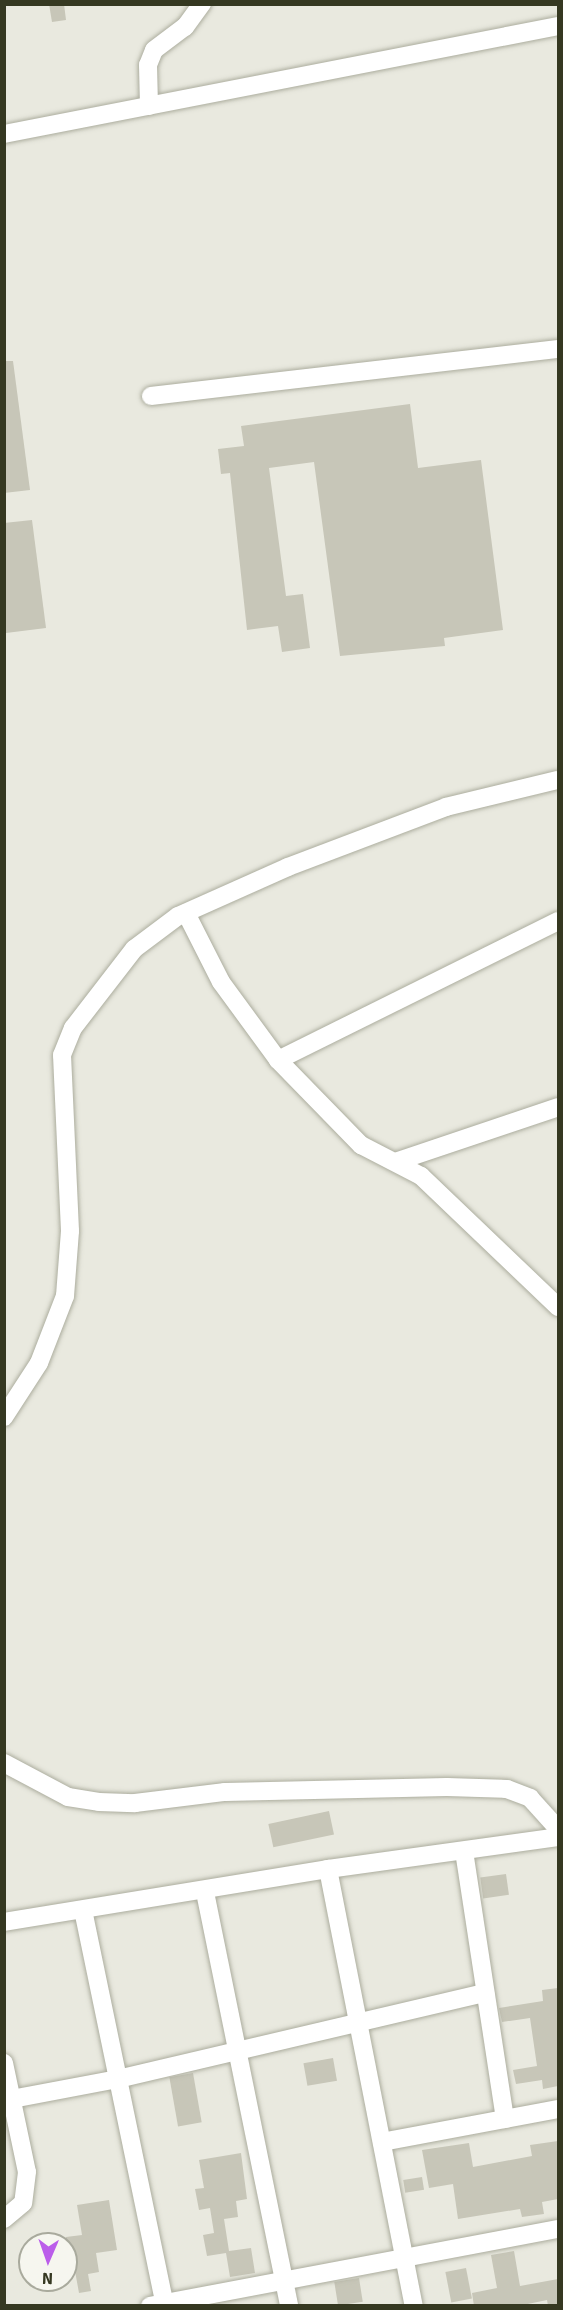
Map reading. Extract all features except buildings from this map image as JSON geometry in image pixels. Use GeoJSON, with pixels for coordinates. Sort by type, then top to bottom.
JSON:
{"type":"FeatureCollection","features":[{"type":"Feature","properties":{"kind":"street"},"geometry":{"type":"LineString","coordinates":[[149,106],[148,65],[153,50],[185,27],[202,4]]}},
{"type":"Feature","properties":{"kind":"street"},"geometry":{"type":"LineString","coordinates":[[4,134],[558,26]]}},
{"type":"Feature","properties":{"kind":"street"},"geometry":{"type":"LineString","coordinates":[[151,396],[558,349]]}},
{"type":"Feature","properties":{"kind":"street"},"geometry":{"type":"LineString","coordinates":[[4,1417],[39,1363],[65,1296],[70,1231],[62,1055],[74,1028],[134,949],[186,913],[288,867],[446,807],[558,780]]}},
{"type":"Feature","properties":{"kind":"street"},"geometry":{"type":"LineString","coordinates":[[186,913],[221,982],[278,1060],[361,1145],[398,1161],[420,1176],[558,1306]]}},
{"type":"Feature","properties":{"kind":"street"},"geometry":{"type":"LineString","coordinates":[[278,1060],[558,921]]}},
{"type":"Feature","properties":{"kind":"street"},"geometry":{"type":"LineString","coordinates":[[398,1161],[558,1107]]}},
{"type":"Feature","properties":{"kind":"street"},"geometry":{"type":"LineString","coordinates":[[4,1763],[68,1797],[99,1802],[135,1803],[225,1792],[447,1787],[507,1789],[531,1798],[558,1829]]}},
{"type":"Feature","properties":{"kind":"street"},"geometry":{"type":"LineString","coordinates":[[4,1922],[205,1892],[328,1869],[558,1838]]}},
{"type":"Feature","properties":{"kind":"street"},"geometry":{"type":"LineString","coordinates":[[464,1851],[505,2119]]}},
{"type":"Feature","properties":{"kind":"street"},"geometry":{"type":"LineString","coordinates":[[328,1869],[414,2306]]}},
{"type":"Feature","properties":{"kind":"street"},"geometry":{"type":"LineString","coordinates":[[205,1892],[289,2306]]}},
{"type":"Feature","properties":{"kind":"street"},"geometry":{"type":"LineString","coordinates":[[84,1910],[160,2305],[284,2279],[558,2229]]}},
{"type":"Feature","properties":{"kind":"street"},"geometry":{"type":"LineString","coordinates":[[12,2099],[118,2079],[238,2052],[358,2020],[485,1993]]}},
{"type":"Feature","properties":{"kind":"street"},"geometry":{"type":"LineString","coordinates":[[4,2063],[27,2189],[22,2203],[4,2219]]}},
{"type":"Feature","properties":{"kind":"street"},"geometry":{"type":"LineString","coordinates":[[382,2142],[558,2109]]}}]}
